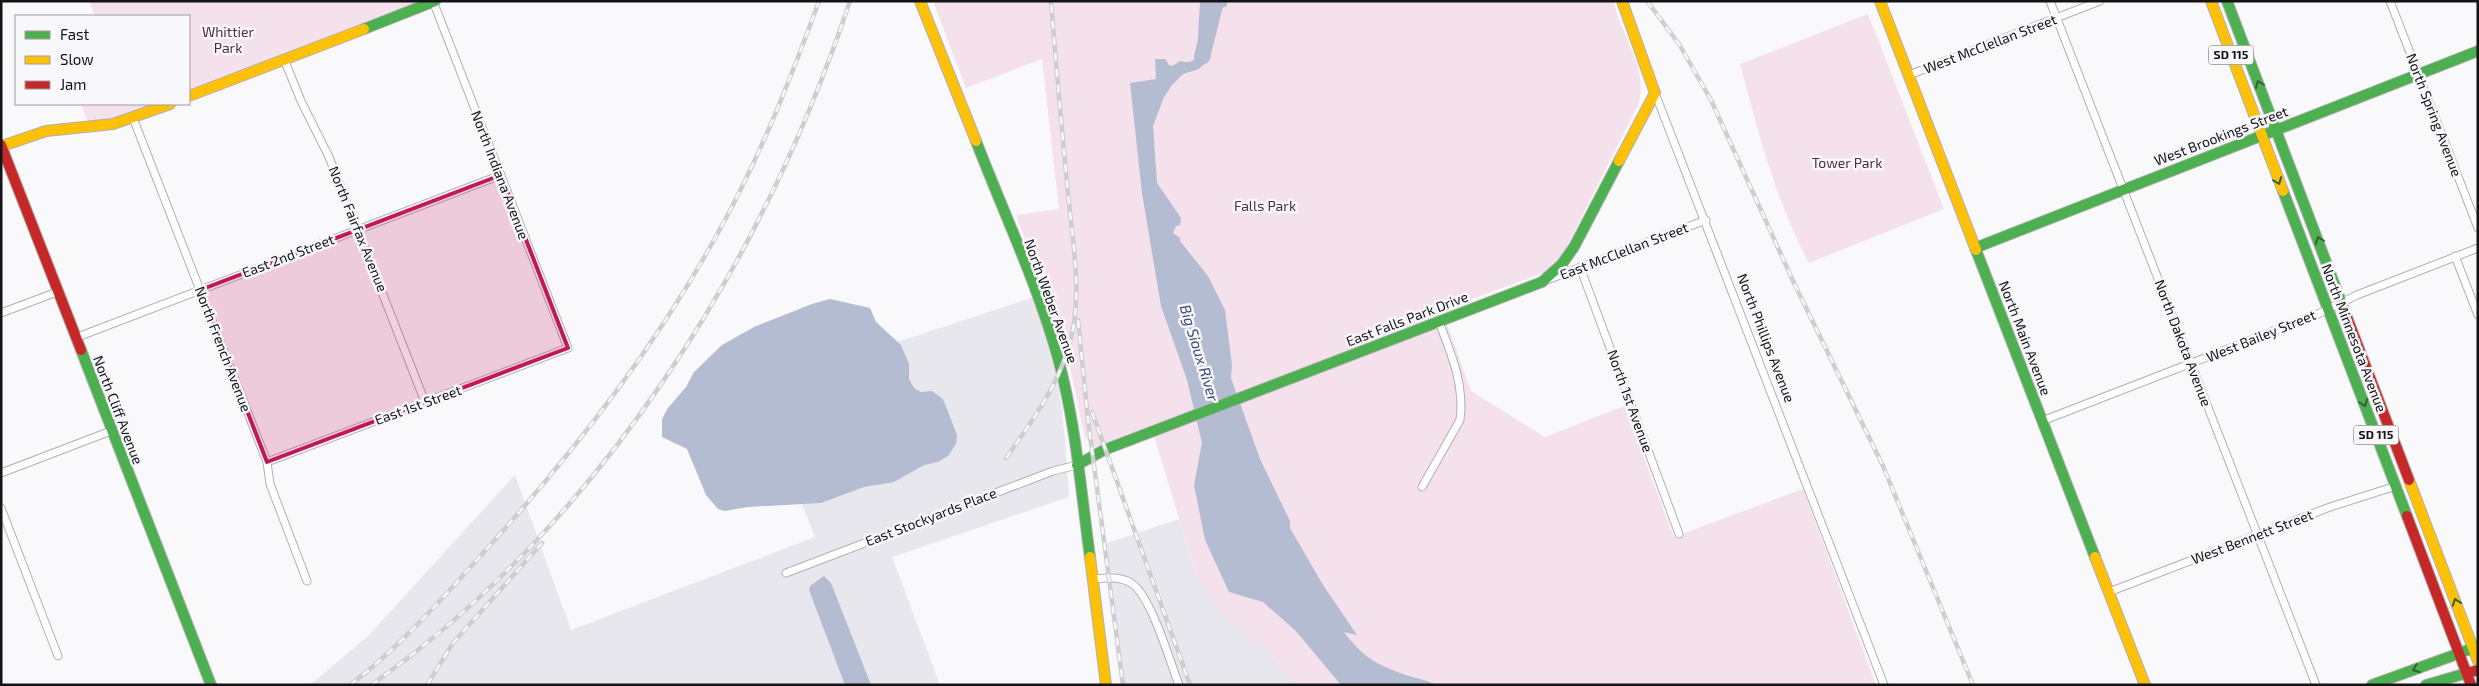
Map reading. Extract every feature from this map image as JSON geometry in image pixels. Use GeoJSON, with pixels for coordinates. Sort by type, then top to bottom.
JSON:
{"type":"FeatureCollection","features":[{"type":"Feature","properties":{"kind":"main road","name":"North Weber Avenue"},"geometry":{"type":"LineString","coordinates":[[920,1],[1046,322],[1064,378],[1106,685]]}},
{"type":"Feature","properties":{"kind":"main road","name":"North Phillips Avenue"},"geometry":{"type":"LineString","coordinates":[[1622,1],[1655,93]]}},
{"type":"Feature","properties":{"kind":"main road","name":"North Main Avenue"},"geometry":{"type":"LineString","coordinates":[[1880,1],[2145,685]]}},
{"type":"Feature","properties":{"kind":"main road","name":"North Minnesota Avenue"},"geometry":{"type":"LineString","coordinates":[[2211,1],[2471,685]]}},
{"type":"Feature","properties":{"kind":"main road","name":"North Minnesota Avenue"},"geometry":{"type":"LineString","coordinates":[[2227,1],[2476,647],[2478,661]]}},
{"type":"Feature","properties":{"kind":"main road"},"geometry":{"type":"LineString","coordinates":[[190,96],[434,2]]}},
{"type":"Feature","properties":{"kind":"main road","name":"West Brookings Street"},"geometry":{"type":"LineString","coordinates":[[1975,248],[2478,51]]}},
{"type":"Feature","properties":{"kind":"main road","name":"East Falls Park Drive"},"geometry":{"type":"LineString","coordinates":[[1077,464],[1098,452],[1542,282],[1562,264],[1574,248],[1655,93]]}},
{"type":"Feature","properties":{"kind":"main road"},"geometry":{"type":"LineString","coordinates":[[1,146],[46,132],[98,128],[133,118],[167,105]]}},
{"type":"Feature","properties":{"kind":"main road","name":"North Cliff Avenue"},"geometry":{"type":"LineString","coordinates":[[1,146],[211,685]]}},
{"type":"Feature","properties":{"kind":"main road"},"geometry":{"type":"LineString","coordinates":[[2372,685],[2476,647]]}},
{"type":"Feature","properties":{"kind":"main road"},"geometry":{"type":"LineString","coordinates":[[2426,685],[2478,670]]}},
{"type":"Feature","properties":{"kind":"street","name":"North Dakota Avenue"},"geometry":{"type":"LineString","coordinates":[[2050,1],[2316,685]]}},
{"type":"Feature","properties":{"kind":"street","name":"West McClellan Street"},"geometry":{"type":"LineString","coordinates":[[1909,75],[2100,1]]}},
{"type":"Feature","properties":{"kind":"street","name":"North Spring Avenue"},"geometry":{"type":"LineString","coordinates":[[2390,1],[2478,228]]}},
{"type":"Feature","properties":{"kind":"street","name":"North Indiana Avenue"},"geometry":{"type":"LineString","coordinates":[[434,2],[568,348]]}},
{"type":"Feature","properties":{"kind":"street","name":"North Fairfax Avenue"},"geometry":{"type":"LineString","coordinates":[[284,59],[301,101],[322,140],[425,402]]}},
{"type":"Feature","properties":{"kind":"street","name":"North Phillips Avenue"},"geometry":{"type":"LineString","coordinates":[[1655,93],[1706,220],[1884,685]]}},
{"type":"Feature","properties":{"kind":"street","name":"North French Avenue"},"geometry":{"type":"LineString","coordinates":[[133,118],[267,462],[270,484],[307,581]]}},
{"type":"Feature","properties":{"kind":"street","name":"East 2nd Street"},"geometry":{"type":"LineString","coordinates":[[75,338],[500,176]]}},
{"type":"Feature","properties":{"kind":"street","name":"East McClellan Street"},"geometry":{"type":"LineString","coordinates":[[1542,282],[1706,220]]}},
{"type":"Feature","properties":{"kind":"street","name":"West Bailey Street"},"geometry":{"type":"LineString","coordinates":[[2042,421],[2191,364],[2478,248]]}},
{"type":"Feature","properties":{"kind":"street"},"geometry":{"type":"LineString","coordinates":[[2455,256],[2478,315]]}},
{"type":"Feature","properties":{"kind":"street","name":"North 1st Avenue"},"geometry":{"type":"LineString","coordinates":[[1580,268],[1679,534]]}},
{"type":"Feature","properties":{"kind":"street"},"geometry":{"type":"LineString","coordinates":[[1,313],[57,292]]}},
{"type":"Feature","properties":{"kind":"street"},"geometry":{"type":"LineString","coordinates":[[1422,487],[1460,420],[1461,411],[1455,365],[1439,322]]}},
{"type":"Feature","properties":{"kind":"street","name":"East 1st Street"},"geometry":{"type":"LineString","coordinates":[[267,462],[568,348]]}},
{"type":"Feature","properties":{"kind":"street"},"geometry":{"type":"LineString","coordinates":[[1,473],[111,431]]}},
{"type":"Feature","properties":{"kind":"street","name":"East Stockyards Place"},"geometry":{"type":"LineString","coordinates":[[786,573],[1038,477],[1077,464]]}},
{"type":"Feature","properties":{"kind":"street","name":"West Bennett Street"},"geometry":{"type":"LineString","coordinates":[[2109,592],[2330,507],[2396,486]]}},
{"type":"Feature","properties":{"kind":"street"},"geometry":{"type":"LineString","coordinates":[[1,508],[58,656]]}},
{"type":"Feature","properties":{"kind":"street"},"geometry":{"type":"LineString","coordinates":[[1092,579],[1123,580],[1137,588],[1156,622],[1179,685]]}},
{"type":"Feature","properties":{"kind":"highlighted area"},"geometry":{"type":"Polygon","coordinates":[[[501,175],[568,348],[267,462],[200,290],[501,175]]]}},
{"type":"Feature","properties":{"kind":"shaded area"},"geometry":{"type":"Polygon","coordinates":[[[1034,297],[1059,386],[1069,497],[892,557],[940,685],[310,685],[368,636],[515,475],[571,630],[815,537],[800,499],[828,365],[1034,297]]]}},
{"type":"Feature","properties":{"kind":"shaded area"},"geometry":{"type":"Polygon","coordinates":[[[1179,519],[1196,575],[1234,625],[1266,647],[1297,685],[1123,685],[1104,544],[1179,519]]]}},
{"type":"Feature","properties":{"kind":"green space","name":"Whittier Park"},"geometry":{"type":"Polygon","coordinates":[[[89,1],[433,1],[190,97],[190,15],[95,15],[89,1]]]}},
{"type":"Feature","properties":{"kind":"green space","name":"Falls Park"},"geometry":{"type":"Polygon","coordinates":[[[933,1],[1614,1],[1640,78],[1641,91],[1638,105],[1563,254],[1543,273],[1442,310],[1471,391],[1545,437],[1624,406],[1674,537],[1803,489],[1876,685],[1297,685],[1266,647],[1234,625],[1212,602],[1196,575],[1151,426],[1094,447],[1085,438],[1068,357],[1016,215],[1059,209],[1042,59],[966,88],[933,1]]]}},
{"type":"Feature","properties":{"kind":"green space","name":"Tower Park"},"geometry":{"type":"Polygon","coordinates":[[[1868,14],[1944,209],[1809,263],[1797,240],[1777,191],[1740,64],[1868,14]]]}},
{"type":"Feature","properties":{"kind":"green space"},"geometry":{"type":"Polygon","coordinates":[[[81,105],[167,105],[90,128],[81,105]]]}},
{"type":"Feature","properties":{"kind":"water"},"geometry":{"type":"Polygon","coordinates":[[[1200,1],[1227,2],[1227,6],[1212,12],[1208,18],[1207,35],[1209,37],[1206,51],[1211,57],[1199,69],[1183,74],[1172,85],[1164,97],[1153,126],[1157,183],[1181,218],[1180,225],[1176,226],[1173,233],[1180,238],[1180,241],[1208,276],[1225,310],[1232,365],[1231,378],[1260,459],[1290,521],[1290,528],[1323,585],[1357,635],[1344,632],[1356,647],[1369,658],[1393,670],[1436,685],[1341,685],[1295,630],[1263,602],[1229,592],[1205,540],[1194,485],[1202,443],[1187,380],[1161,306],[1142,193],[1130,83],[1156,79],[1155,59],[1165,59],[1170,66],[1180,61],[1190,62],[1194,60],[1197,56],[1200,1]]]}},
{"type":"Feature","properties":{"kind":"water"},"geometry":{"type":"Polygon","coordinates":[[[830,299],[870,308],[876,322],[901,345],[909,364],[909,379],[914,388],[921,392],[932,391],[943,399],[957,435],[956,444],[948,456],[938,462],[924,465],[894,482],[864,487],[821,503],[748,507],[725,511],[718,509],[706,495],[687,449],[662,437],[662,419],[668,408],[686,387],[694,372],[722,345],[754,327],[812,304],[830,299]]]}},
{"type":"Feature","properties":{"kind":"water"},"geometry":{"type":"Polygon","coordinates":[[[824,576],[831,583],[871,685],[845,685],[809,590],[810,586],[824,576]]]}},
{"type":"Feature","properties":{"kind":"waterway","name":"Big Sioux River"},"geometry":{"type":"LineString","coordinates":[[1202,57],[1216,1]]}},
{"type":"Feature","properties":{"kind":"railway"},"geometry":{"type":"LineString","coordinates":[[350,685],[389,653],[442,599],[493,542],[589,427],[648,346],[702,262],[740,192],[776,111],[819,1]]}},
{"type":"Feature","properties":{"kind":"railway"},"geometry":{"type":"LineString","coordinates":[[371,685],[453,620],[530,547],[600,467],[663,381],[720,290],[771,195],[814,99],[850,1]]}},
{"type":"Feature","properties":{"kind":"railway"},"geometry":{"type":"LineString","coordinates":[[1006,458],[1042,406],[1057,378],[1073,331],[1075,312],[1076,272],[1051,1]]}},
{"type":"Feature","properties":{"kind":"railway"},"geometry":{"type":"LineString","coordinates":[[1647,1],[1679,44],[1711,100],[1794,283],[1883,466],[1973,685]]}},
{"type":"Feature","properties":{"kind":"railway"},"geometry":{"type":"LineString","coordinates":[[1078,320],[1088,420],[1123,685]]}},
{"type":"Feature","properties":{"kind":"railway"},"geometry":{"type":"LineString","coordinates":[[1092,412],[1190,685]]}},
{"type":"Feature","properties":{"kind":"railway"},"geometry":{"type":"LineString","coordinates":[[427,685],[453,643],[542,543]]}},
{"type":"Feature","properties":{"kind":"traffic: fast"},"geometry":{"type":"LineString","coordinates":[[364,29],[435,1]]}},
{"type":"Feature","properties":{"kind":"traffic: fast"},"geometry":{"type":"LineString","coordinates":[[2227,1],[2348,320]]}},
{"type":"Feature","properties":{"kind":"traffic: fast"},"geometry":{"type":"LineString","coordinates":[[1975,248],[2478,51]]}},
{"type":"Feature","properties":{"kind":"traffic: fast"},"geometry":{"type":"LineString","coordinates":[[976,141],[1042,306],[1059,362],[1074,434],[1090,557]]}},
{"type":"Feature","properties":{"kind":"traffic: fast"},"geometry":{"type":"LineString","coordinates":[[1077,465],[1104,450],[1542,282],[1562,264],[1574,247],[1619,161]]}},
{"type":"Feature","properties":{"kind":"traffic: fast"},"geometry":{"type":"LineString","coordinates":[[2283,191],[2407,516]]}},
{"type":"Feature","properties":{"kind":"traffic: fast"},"geometry":{"type":"LineString","coordinates":[[1976,250],[2095,557]]}},
{"type":"Feature","properties":{"kind":"traffic: fast"},"geometry":{"type":"LineString","coordinates":[[81,350],[211,685]]}},
{"type":"Feature","properties":{"kind":"traffic: fast"},"geometry":{"type":"LineString","coordinates":[[2460,653],[2478,646]]}},
{"type":"Feature","properties":{"kind":"traffic: fast"},"geometry":{"type":"LineString","coordinates":[[2372,685],[2460,653]]}},
{"type":"Feature","properties":{"kind":"traffic: fast"},"geometry":{"type":"LineString","coordinates":[[2426,685],[2467,673]]}},
{"type":"Feature","properties":{"kind":"traffic: slow"},"geometry":{"type":"LineString","coordinates":[[920,1],[976,141]]}},
{"type":"Feature","properties":{"kind":"traffic: slow"},"geometry":{"type":"LineString","coordinates":[[1619,161],[1655,93],[1622,1]]}},
{"type":"Feature","properties":{"kind":"traffic: slow"},"geometry":{"type":"LineString","coordinates":[[1880,1],[1976,250]]}},
{"type":"Feature","properties":{"kind":"traffic: slow"},"geometry":{"type":"LineString","coordinates":[[2211,1],[2283,191]]}},
{"type":"Feature","properties":{"kind":"traffic: slow"},"geometry":{"type":"LineString","coordinates":[[190,96],[364,29]]}},
{"type":"Feature","properties":{"kind":"traffic: slow"},"geometry":{"type":"LineString","coordinates":[[2,146],[46,131],[113,124],[167,105]]}},
{"type":"Feature","properties":{"kind":"traffic: slow"},"geometry":{"type":"LineString","coordinates":[[2409,480],[2478,661]]}},
{"type":"Feature","properties":{"kind":"traffic: slow"},"geometry":{"type":"LineString","coordinates":[[1090,557],[1106,685]]}},
{"type":"Feature","properties":{"kind":"traffic: slow"},"geometry":{"type":"LineString","coordinates":[[2095,557],[2145,685]]}},
{"type":"Feature","properties":{"kind":"traffic: jam"},"geometry":{"type":"LineString","coordinates":[[1,145],[81,350]]}},
{"type":"Feature","properties":{"kind":"traffic: jam"},"geometry":{"type":"LineString","coordinates":[[2348,320],[2409,480]]}},
{"type":"Feature","properties":{"kind":"traffic: jam"},"geometry":{"type":"LineString","coordinates":[[2407,516],[2471,685]]}},
{"type":"Feature","properties":{"kind":"traffic: jam"},"geometry":{"type":"LineString","coordinates":[[2467,673],[2478,670]]}}]}
